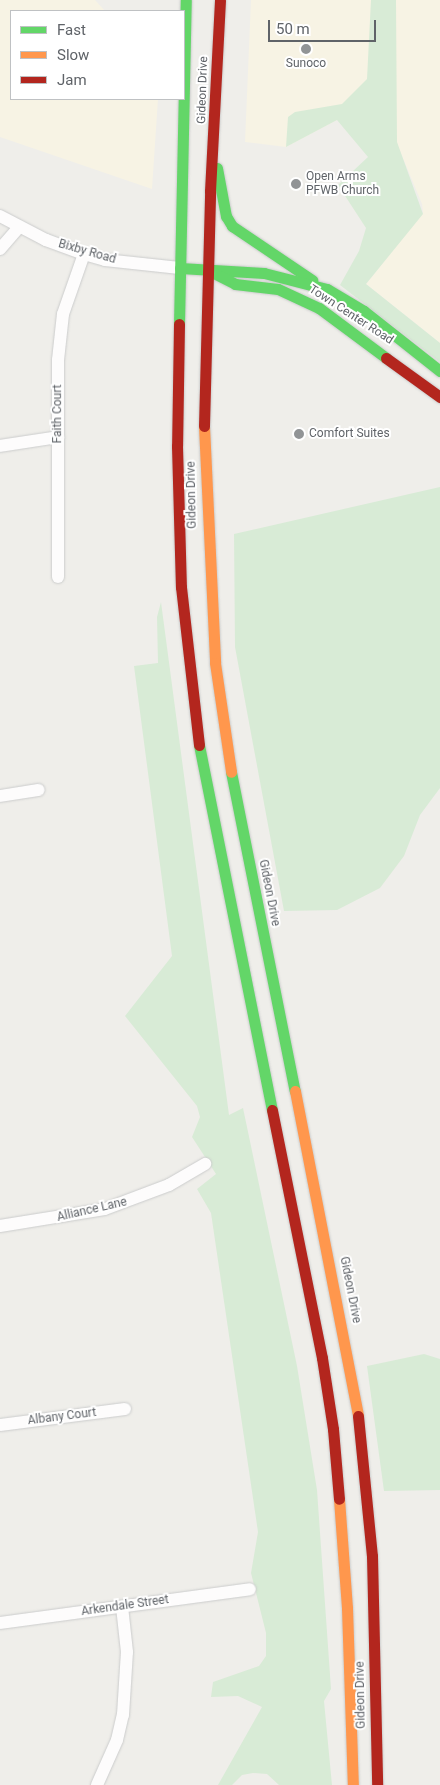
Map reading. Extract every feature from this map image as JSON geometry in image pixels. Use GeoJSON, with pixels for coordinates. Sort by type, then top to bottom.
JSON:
{"type":"FeatureCollection","features":[{"type":"Feature","properties":{"kind":"main road","name":"Gideon Drive"},"geometry":{"type":"LineString","coordinates":[[185,45],[186,0]]}},
{"type":"Feature","properties":{"kind":"main road","name":"Gideon Drive"},"geometry":{"type":"LineString","coordinates":[[220,0],[214,161],[210,191],[206,512],[215,663],[224,735],[343,1323],[359,1420],[372,1556],[377,1785]]}},
{"type":"Feature","properties":{"kind":"main road","name":"Gideon Drive"},"geometry":{"type":"LineString","coordinates":[[184,100],[177,455],[181,588],[200,752],[322,1358],[333,1429],[347,1608],[353,1785]]}},
{"type":"Feature","properties":{"kind":"main road"},"geometry":{"type":"LineString","coordinates":[[214,161],[226,216],[232,226],[327,289]]}},
{"type":"Feature","properties":{"kind":"main road","name":"Town Center Road"},"geometry":{"type":"LineString","coordinates":[[180,268],[264,273],[327,289],[364,311],[440,372]]}},
{"type":"Feature","properties":{"kind":"main road","name":"Town Center Road"},"geometry":{"type":"LineString","coordinates":[[208,270],[235,284],[278,289],[319,308],[440,397]]}},
{"type":"Feature","properties":{"kind":"main road"},"geometry":{"type":"LineString","coordinates":[[238,948],[265,942]]}},
{"type":"Feature","properties":{"kind":"street","name":"Bixby Road"},"geometry":{"type":"LineString","coordinates":[[0,216],[19,227],[84,254],[105,260],[180,268]]}},
{"type":"Feature","properties":{"kind":"street"},"geometry":{"type":"LineString","coordinates":[[0,249],[19,227]]}},
{"type":"Feature","properties":{"kind":"street","name":"Faith Court"},"geometry":{"type":"LineString","coordinates":[[58,577],[58,437],[61,330],[67,300],[84,254]]}},
{"type":"Feature","properties":{"kind":"street"},"geometry":{"type":"LineString","coordinates":[[0,446],[58,437]]}},
{"type":"Feature","properties":{"kind":"street"},"geometry":{"type":"LineString","coordinates":[[0,796],[39,790]]}},
{"type":"Feature","properties":{"kind":"street","name":"Alliance Lane"},"geometry":{"type":"LineString","coordinates":[[0,1226],[106,1209],[170,1185],[205,1164]]}},
{"type":"Feature","properties":{"kind":"street","name":"Albany Court"},"geometry":{"type":"LineString","coordinates":[[0,1425],[125,1409]]}},
{"type":"Feature","properties":{"kind":"street","name":"Arkendale Street"},"geometry":{"type":"LineString","coordinates":[[0,1623],[250,1589]]}},
{"type":"Feature","properties":{"kind":"street"},"geometry":{"type":"LineString","coordinates":[[97,1785],[117,1740],[123,1715],[127,1652],[122,1607]]}},
{"type":"Feature","properties":{"kind":"shaded area"},"geometry":{"type":"Polygon","coordinates":[[[0,0],[95,0],[104,10],[10,10],[10,100],[158,100],[152,189],[0,137],[0,0]]]}},
{"type":"Feature","properties":{"kind":"shaded area"},"geometry":{"type":"Polygon","coordinates":[[[251,0],[440,0],[440,343],[366,284],[423,213],[422,204],[390,127],[337,120],[286,147],[245,142],[251,0]]]}},
{"type":"Feature","properties":{"kind":"green space"},"geometry":{"type":"Polygon","coordinates":[[[371,0],[396,0],[397,142],[423,214],[366,284],[440,343],[440,362],[340,285],[359,251],[366,228],[338,185],[368,157],[337,120],[286,147],[288,117],[295,112],[342,104],[367,79],[371,0]]]}},
{"type":"Feature","properties":{"kind":"green space"},"geometry":{"type":"Polygon","coordinates":[[[440,487],[440,788],[420,815],[404,856],[380,888],[337,910],[284,911],[235,647],[234,534],[440,487]]]}},
{"type":"Feature","properties":{"kind":"green space"},"geometry":{"type":"Polygon","coordinates":[[[161,602],[229,1115],[243,1108],[297,1366],[317,1490],[331,1689],[324,1701],[332,1785],[279,1785],[267,1774],[253,1773],[242,1775],[232,1785],[218,1785],[262,1707],[238,1696],[211,1697],[213,1682],[259,1666],[266,1656],[266,1633],[251,1573],[258,1532],[211,1213],[197,1189],[216,1174],[192,1137],[200,1117],[197,1106],[125,1016],[172,956],[134,666],[158,663],[157,617],[161,602]]]}},
{"type":"Feature","properties":{"kind":"green space"},"geometry":{"type":"Polygon","coordinates":[[[424,1354],[440,1359],[440,1490],[384,1491],[367,1366],[424,1354]]]}},
{"type":"Feature","properties":{"kind":"traffic: fast"},"geometry":{"type":"LineString","coordinates":[[185,46],[186,0]]}},
{"type":"Feature","properties":{"kind":"traffic: fast"},"geometry":{"type":"LineString","coordinates":[[179,324],[184,100]]}},
{"type":"Feature","properties":{"kind":"traffic: fast"},"geometry":{"type":"LineString","coordinates":[[217,168],[226,216],[232,226],[312,280]]}},
{"type":"Feature","properties":{"kind":"traffic: fast"},"geometry":{"type":"LineString","coordinates":[[180,268],[264,273],[327,289],[364,311],[440,371]]}},
{"type":"Feature","properties":{"kind":"traffic: fast"},"geometry":{"type":"LineString","coordinates":[[208,270],[235,284],[278,289],[319,308],[386,358]]}},
{"type":"Feature","properties":{"kind":"traffic: fast"},"geometry":{"type":"LineString","coordinates":[[199,745],[272,1110]]}},
{"type":"Feature","properties":{"kind":"traffic: fast"},"geometry":{"type":"LineString","coordinates":[[231,772],[295,1091]]}},
{"type":"Feature","properties":{"kind":"traffic: slow"},"geometry":{"type":"LineString","coordinates":[[204,426],[215,663],[231,772]]}},
{"type":"Feature","properties":{"kind":"traffic: slow"},"geometry":{"type":"LineString","coordinates":[[295,1091],[358,1416]]}},
{"type":"Feature","properties":{"kind":"traffic: slow"},"geometry":{"type":"LineString","coordinates":[[339,1499],[347,1608],[353,1785]]}},
{"type":"Feature","properties":{"kind":"traffic: jam"},"geometry":{"type":"LineString","coordinates":[[204,426],[210,191],[220,0]]}},
{"type":"Feature","properties":{"kind":"traffic: jam"},"geometry":{"type":"LineString","coordinates":[[179,324],[177,446],[181,587],[199,745]]}},
{"type":"Feature","properties":{"kind":"traffic: jam"},"geometry":{"type":"LineString","coordinates":[[386,358],[440,397]]}},
{"type":"Feature","properties":{"kind":"traffic: jam"},"geometry":{"type":"LineString","coordinates":[[272,1110],[322,1358],[333,1429],[339,1499]]}},
{"type":"Feature","properties":{"kind":"traffic: jam"},"geometry":{"type":"LineString","coordinates":[[358,1416],[372,1556],[377,1785]]}},
{"type":"Feature","properties":{"kind":"place","name":"Sunoco"},"geometry":{"type":"Point","coordinates":[306,49]}},
{"type":"Feature","properties":{"kind":"place","name":"Open Arms PFWB Church"},"geometry":{"type":"Point","coordinates":[296,184]}},
{"type":"Feature","properties":{"kind":"place","name":"Comfort Suites"},"geometry":{"type":"Point","coordinates":[299,434]}}]}
